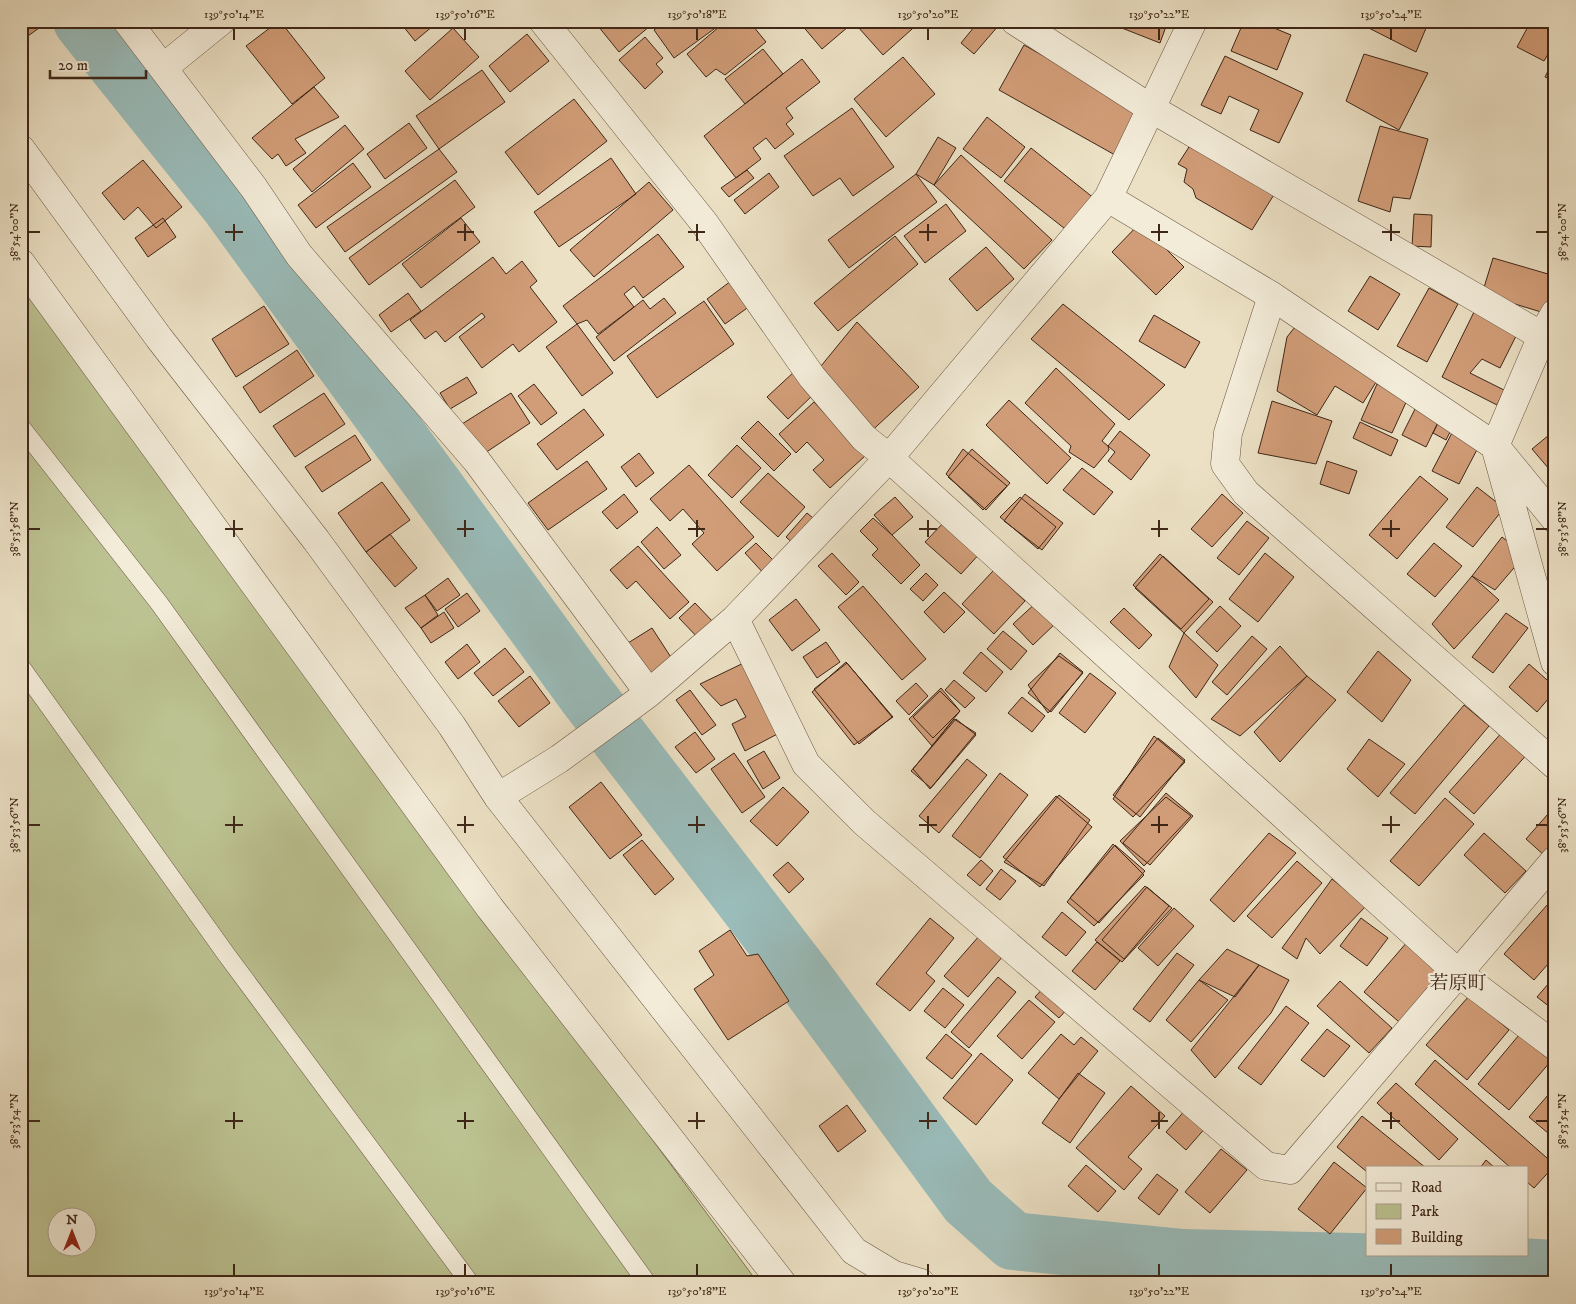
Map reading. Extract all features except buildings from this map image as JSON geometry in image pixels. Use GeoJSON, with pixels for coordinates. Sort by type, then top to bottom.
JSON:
{"type":"FeatureCollection","features":[{"type":"Feature","properties":{"kind":"street"},"geometry":{"type":"LineString","coordinates":[[127,21],[254,188],[299,255],[476,460],[649,693]]}},
{"type":"Feature","properties":{"kind":"street"},"geometry":{"type":"LineString","coordinates":[[163,68],[221,21]]}},
{"type":"Feature","properties":{"kind":"street"},"geometry":{"type":"LineString","coordinates":[[543,21],[705,224],[812,377],[864,438],[889,458],[1458,973],[1555,1046]]}},
{"type":"Feature","properties":{"kind":"street"},"geometry":{"type":"LineString","coordinates":[[1014,21],[1152,109],[1548,325],[1495,446],[1555,662]]}},
{"type":"Feature","properties":{"kind":"street"},"geometry":{"type":"LineString","coordinates":[[498,797],[560,758],[649,693],[735,619],[889,458],[1108,198],[1193,21]]}},
{"type":"Feature","properties":{"kind":"street"},"geometry":{"type":"LineString","coordinates":[[21,149],[159,338],[316,540],[452,726],[498,797],[854,1251],[894,1275],[921,1283]]}},
{"type":"Feature","properties":{"kind":"street"},"geometry":{"type":"LineString","coordinates":[[1108,198],[1272,296],[1495,446],[1555,519]]}},
{"type":"Feature","properties":{"kind":"street"},"geometry":{"type":"LineString","coordinates":[[21,263],[490,908],[782,1283]]}},
{"type":"Feature","properties":{"kind":"street"},"geometry":{"type":"LineString","coordinates":[[1272,296],[1228,433],[1225,464],[1246,493],[1555,765]]}},
{"type":"Feature","properties":{"kind":"street"},"geometry":{"type":"LineString","coordinates":[[735,619],[806,764],[864,822],[1266,1166],[1290,1170],[1555,860]]}},
{"type":"Feature","properties":{"kind":"lane"},"geometry":{"type":"LineString","coordinates":[[21,427],[159,603],[647,1283]]}},
{"type":"Feature","properties":{"kind":"lane"},"geometry":{"type":"LineString","coordinates":[[21,667],[226,954],[470,1283]]}},
{"type":"Feature","properties":{"kind":"green space"},"geometry":{"type":"Polygon","coordinates":[[[21,282],[758,1283],[21,1283],[21,282]]]}},
{"type":"Feature","properties":{"kind":"waterway"},"geometry":{"type":"LineString","coordinates":[[82,21],[228,203],[585,693],[804,978],[968,1201],[1013,1241],[1183,1258],[1482,1265],[1555,1269]]}},
{"type":"Feature","properties":{"kind":"district","name":"若原町"},"geometry":{"type":"Point","coordinates":[1458,982]}}]}
